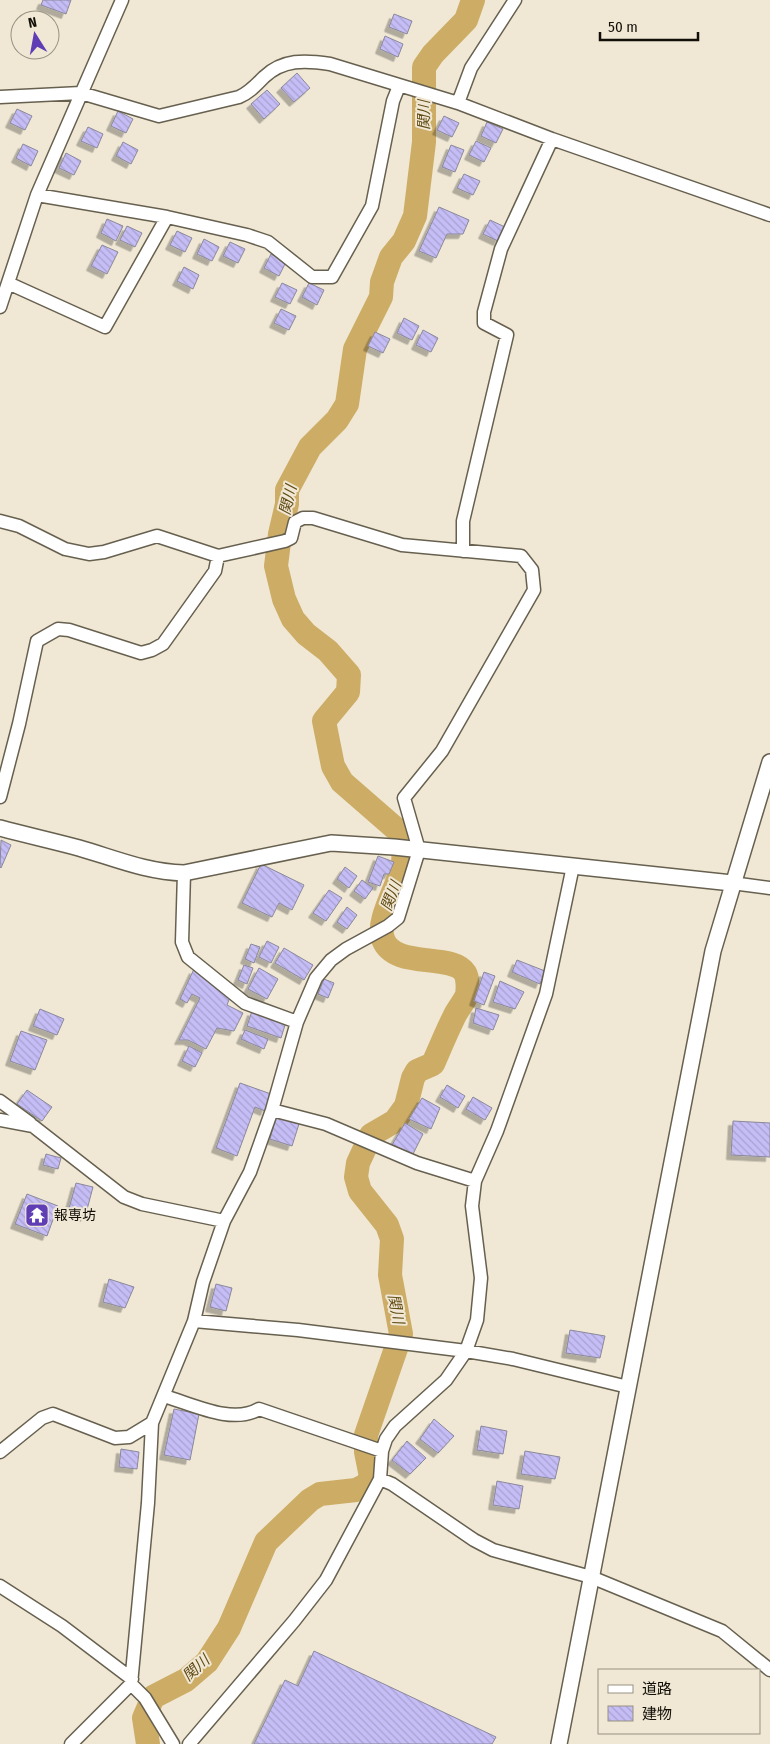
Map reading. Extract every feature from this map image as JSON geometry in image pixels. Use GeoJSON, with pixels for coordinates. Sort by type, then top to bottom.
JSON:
{"type":"FeatureCollection","features":[{"type":"Feature","properties":{"kind":"street"},"geometry":{"type":"LineString","coordinates":[[0,307],[38,196],[122,0]]}},
{"type":"Feature","properties":{"kind":"street"},"geometry":{"type":"LineString","coordinates":[[458,103],[471,68],[514,0]]}},
{"type":"Feature","properties":{"kind":"street"},"geometry":{"type":"LineString","coordinates":[[0,97],[81,93],[159,116],[239,97],[246,94],[272,69],[283,64],[311,61],[330,64],[458,103],[552,139],[770,215]]}},
{"type":"Feature","properties":{"kind":"street"},"geometry":{"type":"LineString","coordinates":[[38,196],[167,217],[268,242],[312,277],[332,277],[372,206],[393,101],[399,86]]}},
{"type":"Feature","properties":{"kind":"street"},"geometry":{"type":"LineString","coordinates":[[463,551],[463,521],[507,336],[484,324],[484,312],[501,249],[552,139]]}},
{"type":"Feature","properties":{"kind":"street"},"geometry":{"type":"LineString","coordinates":[[8,283],[105,327],[167,217]]}},
{"type":"Feature","properties":{"kind":"street"},"geometry":{"type":"LineString","coordinates":[[0,521],[19,526],[78,553],[104,552],[157,536],[218,556],[285,541],[291,538],[295,522],[303,518],[313,518],[402,545],[521,556],[532,570],[534,590],[442,752],[404,798],[414,850],[398,918],[331,960],[316,978],[297,1022],[272,1110],[250,1172],[224,1221],[203,1282],[194,1321],[152,1423],[148,1503],[132,1682],[71,1744]]}},
{"type":"Feature","properties":{"kind":"street"},"geometry":{"type":"LineString","coordinates":[[0,797],[19,724],[37,641],[58,629],[69,630],[141,653],[163,644],[215,571],[218,556]]}},
{"type":"Feature","properties":{"kind":"street"},"geometry":{"type":"LineString","coordinates":[[559,1744],[713,951],[770,762]]}},
{"type":"Feature","properties":{"kind":"street"},"geometry":{"type":"LineString","coordinates":[[0,828],[79,848],[137,867],[184,873],[331,843],[394,847],[770,888]]}},
{"type":"Feature","properties":{"kind":"street"},"geometry":{"type":"LineString","coordinates":[[376,1449],[395,1426],[446,1380],[466,1352],[477,1320],[481,1278],[472,1206],[475,1181],[497,1131],[546,994],[573,866]]}},
{"type":"Feature","properties":{"kind":"street"},"geometry":{"type":"LineString","coordinates":[[184,873],[182,942],[193,963],[245,1003],[297,1022]]}},
{"type":"Feature","properties":{"kind":"street"},"geometry":{"type":"LineString","coordinates":[[0,1101],[124,1197],[142,1204],[224,1221]]}},
{"type":"Feature","properties":{"kind":"street"},"geometry":{"type":"LineString","coordinates":[[272,1110],[326,1124],[417,1163],[475,1181]]}},
{"type":"Feature","properties":{"kind":"street"},"geometry":{"type":"LineString","coordinates":[[0,1120],[34,1126]]}},
{"type":"Feature","properties":{"kind":"street"},"geometry":{"type":"LineString","coordinates":[[194,1321],[392,1341],[513,1359],[628,1387]]}},
{"type":"Feature","properties":{"kind":"street"},"geometry":{"type":"LineString","coordinates":[[164,1396],[231,1416],[249,1415],[259,1409],[376,1449]]}},
{"type":"Feature","properties":{"kind":"street"},"geometry":{"type":"LineString","coordinates":[[0,1452],[42,1418],[54,1414],[115,1438],[129,1437],[152,1423]]}},
{"type":"Feature","properties":{"kind":"street"},"geometry":{"type":"LineString","coordinates":[[189,1744],[294,1621],[326,1580],[380,1479],[376,1449]]}},
{"type":"Feature","properties":{"kind":"street"},"geometry":{"type":"LineString","coordinates":[[380,1479],[392,1484],[474,1540],[493,1550],[591,1577],[722,1631],[770,1670]]}},
{"type":"Feature","properties":{"kind":"street"},"geometry":{"type":"LineString","coordinates":[[0,1586],[62,1626],[132,1682],[145,1698],[155,1717],[174,1744]]}},
{"type":"Feature","properties":{"kind":"building"},"geometry":{"type":"Polygon","coordinates":[[[43,0],[71,0],[66,14],[60,12],[60,10],[41,5],[43,0]]]}},
{"type":"Feature","properties":{"kind":"building"},"geometry":{"type":"Polygon","coordinates":[[[394,14],[412,21],[407,34],[389,27],[394,14]]]}},
{"type":"Feature","properties":{"kind":"building"},"geometry":{"type":"Polygon","coordinates":[[[385,36],[403,44],[398,57],[380,49],[385,36]]]}},
{"type":"Feature","properties":{"kind":"building"},"geometry":{"type":"Polygon","coordinates":[[[297,73],[310,88],[294,102],[281,88],[297,73]]]}},
{"type":"Feature","properties":{"kind":"building"},"geometry":{"type":"Polygon","coordinates":[[[267,90],[280,104],[264,119],[251,104],[267,90]]]}},
{"type":"Feature","properties":{"kind":"building"},"geometry":{"type":"Polygon","coordinates":[[[17,109],[32,116],[25,130],[10,123],[17,109]]]}},
{"type":"Feature","properties":{"kind":"building"},"geometry":{"type":"Polygon","coordinates":[[[118,111],[133,119],[126,133],[111,126],[118,111]]]}},
{"type":"Feature","properties":{"kind":"building"},"geometry":{"type":"Polygon","coordinates":[[[444,116],[459,123],[452,137],[437,130],[444,116]]]}},
{"type":"Feature","properties":{"kind":"building"},"geometry":{"type":"Polygon","coordinates":[[[487,122],[503,129],[496,143],[481,136],[487,122]]]}},
{"type":"Feature","properties":{"kind":"building"},"geometry":{"type":"Polygon","coordinates":[[[88,127],[103,134],[97,148],[81,141],[88,127]]]}},
{"type":"Feature","properties":{"kind":"building"},"geometry":{"type":"Polygon","coordinates":[[[476,141],[491,148],[484,162],[469,155],[476,141]]]}},
{"type":"Feature","properties":{"kind":"building"},"geometry":{"type":"Polygon","coordinates":[[[123,142],[138,150],[131,164],[116,156],[123,142]]]}},
{"type":"Feature","properties":{"kind":"building"},"geometry":{"type":"Polygon","coordinates":[[[23,144],[38,151],[31,166],[16,158],[23,144]]]}},
{"type":"Feature","properties":{"kind":"building"},"geometry":{"type":"Polygon","coordinates":[[[451,145],[464,150],[455,172],[442,167],[451,145]]]}},
{"type":"Feature","properties":{"kind":"building"},"geometry":{"type":"Polygon","coordinates":[[[66,153],[81,161],[74,175],[59,168],[66,153]]]}},
{"type":"Feature","properties":{"kind":"building"},"geometry":{"type":"Polygon","coordinates":[[[464,174],[480,181],[473,195],[457,188],[464,174]]]}},
{"type":"Feature","properties":{"kind":"building"},"geometry":{"type":"Polygon","coordinates":[[[439,207],[469,220],[463,234],[447,234],[436,258],[419,251],[439,207]]]}},
{"type":"Feature","properties":{"kind":"building"},"geometry":{"type":"Polygon","coordinates":[[[107,219],[123,226],[116,241],[101,233],[107,219]]]}},
{"type":"Feature","properties":{"kind":"building"},"geometry":{"type":"Polygon","coordinates":[[[490,220],[505,227],[498,241],[483,234],[490,220]]]}},
{"type":"Feature","properties":{"kind":"building"},"geometry":{"type":"Polygon","coordinates":[[[127,226],[142,233],[135,247],[120,240],[127,226]]]}},
{"type":"Feature","properties":{"kind":"building"},"geometry":{"type":"Polygon","coordinates":[[[177,231],[192,238],[185,252],[170,245],[177,231]]]}},
{"type":"Feature","properties":{"kind":"building"},"geometry":{"type":"Polygon","coordinates":[[[204,239],[219,247],[212,261],[197,254],[204,239]]]}},
{"type":"Feature","properties":{"kind":"building"},"geometry":{"type":"Polygon","coordinates":[[[230,242],[245,249],[238,263],[223,256],[230,242]]]}},
{"type":"Feature","properties":{"kind":"building"},"geometry":{"type":"Polygon","coordinates":[[[102,245],[118,252],[107,274],[91,266],[102,245]]]}},
{"type":"Feature","properties":{"kind":"building"},"geometry":{"type":"Polygon","coordinates":[[[271,254],[286,262],[279,276],[264,268],[271,254]]]}},
{"type":"Feature","properties":{"kind":"building"},"geometry":{"type":"Polygon","coordinates":[[[184,267],[199,275],[193,289],[177,281],[184,267]]]}},
{"type":"Feature","properties":{"kind":"building"},"geometry":{"type":"Polygon","coordinates":[[[282,283],[297,290],[290,304],[275,297],[282,283]]]}},
{"type":"Feature","properties":{"kind":"building"},"geometry":{"type":"Polygon","coordinates":[[[309,283],[324,290],[317,305],[302,297],[309,283]]]}},
{"type":"Feature","properties":{"kind":"building"},"geometry":{"type":"Polygon","coordinates":[[[281,309],[296,316],[289,330],[274,323],[281,309]]]}},
{"type":"Feature","properties":{"kind":"building"},"geometry":{"type":"Polygon","coordinates":[[[404,318],[419,326],[412,340],[397,333],[404,318]]]}},
{"type":"Feature","properties":{"kind":"building"},"geometry":{"type":"Polygon","coordinates":[[[423,330],[438,338],[431,352],[416,345],[423,330]]]}},
{"type":"Feature","properties":{"kind":"building"},"geometry":{"type":"Polygon","coordinates":[[[375,332],[390,339],[383,353],[368,346],[375,332]]]}},
{"type":"Feature","properties":{"kind":"building"},"geometry":{"type":"Polygon","coordinates":[[[1,840],[11,845],[1,868],[0,867],[1,840]]]}},
{"type":"Feature","properties":{"kind":"building"},"geometry":{"type":"Polygon","coordinates":[[[378,856],[394,862],[389,874],[384,874],[380,886],[368,882],[378,856]]]}},
{"type":"Feature","properties":{"kind":"building"},"geometry":{"type":"Polygon","coordinates":[[[261,864],[304,885],[292,910],[279,903],[272,917],[242,903],[261,864]]]}},
{"type":"Feature","properties":{"kind":"building"},"geometry":{"type":"Polygon","coordinates":[[[345,867],[357,876],[349,888],[337,879],[345,867]]]}},
{"type":"Feature","properties":{"kind":"building"},"geometry":{"type":"Polygon","coordinates":[[[362,880],[373,888],[365,899],[354,891],[362,880]]]}},
{"type":"Feature","properties":{"kind":"building"},"geometry":{"type":"Polygon","coordinates":[[[329,890],[342,898],[326,921],[313,913],[329,890]]]}},
{"type":"Feature","properties":{"kind":"building"},"geometry":{"type":"Polygon","coordinates":[[[347,907],[357,915],[347,929],[337,922],[347,907]]]}},
{"type":"Feature","properties":{"kind":"building"},"geometry":{"type":"Polygon","coordinates":[[[267,941],[279,947],[271,963],[259,957],[267,941]]]}},
{"type":"Feature","properties":{"kind":"building"},"geometry":{"type":"Polygon","coordinates":[[[251,944],[260,947],[254,963],[245,959],[251,944]]]}},
{"type":"Feature","properties":{"kind":"building"},"geometry":{"type":"Polygon","coordinates":[[[284,948],[313,965],[304,980],[275,963],[284,948]]]}},
{"type":"Feature","properties":{"kind":"building"},"geometry":{"type":"Polygon","coordinates":[[[517,960],[545,971],[540,984],[512,972],[517,960]]]}},
{"type":"Feature","properties":{"kind":"building"},"geometry":{"type":"Polygon","coordinates":[[[244,965],[253,968],[247,984],[238,980],[244,965]]]}},
{"type":"Feature","properties":{"kind":"building"},"geometry":{"type":"Polygon","coordinates":[[[259,968],[278,979],[267,999],[248,989],[259,968]]]}},
{"type":"Feature","properties":{"kind":"building"},"geometry":{"type":"Polygon","coordinates":[[[194,969],[230,997],[227,1005],[243,1013],[234,1031],[217,1028],[206,1049],[188,1040],[179,1040],[200,998],[192,994],[187,1003],[180,999],[194,969]]]}},
{"type":"Feature","properties":{"kind":"building"},"geometry":{"type":"Polygon","coordinates":[[[484,972],[495,976],[484,1005],[474,1001],[484,972]]]}},
{"type":"Feature","properties":{"kind":"building"},"geometry":{"type":"Polygon","coordinates":[[[324,979],[334,983],[328,998],[318,994],[324,979]]]}},
{"type":"Feature","properties":{"kind":"building"},"geometry":{"type":"Polygon","coordinates":[[[500,981],[524,992],[515,1009],[493,1002],[500,981]]]}},
{"type":"Feature","properties":{"kind":"building"},"geometry":{"type":"Polygon","coordinates":[[[476,1008],[499,1015],[493,1030],[473,1023],[476,1008]]]}},
{"type":"Feature","properties":{"kind":"building"},"geometry":{"type":"Polygon","coordinates":[[[40,1009],[64,1019],[57,1035],[33,1026],[40,1009]]]}},
{"type":"Feature","properties":{"kind":"building"},"geometry":{"type":"Polygon","coordinates":[[[252,1011],[286,1022],[281,1038],[247,1026],[252,1011]]]}},
{"type":"Feature","properties":{"kind":"building"},"geometry":{"type":"Polygon","coordinates":[[[245,1030],[268,1039],[264,1049],[241,1039],[245,1030]]]}},
{"type":"Feature","properties":{"kind":"building"},"geometry":{"type":"Polygon","coordinates":[[[21,1031],[47,1040],[35,1070],[10,1061],[21,1031]]]}},
{"type":"Feature","properties":{"kind":"building"},"geometry":{"type":"Polygon","coordinates":[[[189,1046],[202,1053],[195,1067],[182,1061],[189,1046]]]}},
{"type":"Feature","properties":{"kind":"building"},"geometry":{"type":"Polygon","coordinates":[[[240,1083],[271,1094],[265,1111],[255,1107],[237,1156],[216,1148],[240,1083]]]}},
{"type":"Feature","properties":{"kind":"building"},"geometry":{"type":"Polygon","coordinates":[[[447,1085],[465,1096],[458,1108],[440,1097],[447,1085]]]}},
{"type":"Feature","properties":{"kind":"building"},"geometry":{"type":"Polygon","coordinates":[[[27,1090],[52,1107],[42,1121],[17,1104],[27,1090]]]}},
{"type":"Feature","properties":{"kind":"building"},"geometry":{"type":"Polygon","coordinates":[[[473,1097],[492,1108],[485,1120],[466,1109],[473,1097]]]}},
{"type":"Feature","properties":{"kind":"building"},"geometry":{"type":"Polygon","coordinates":[[[422,1098],[440,1108],[431,1129],[409,1119],[422,1098]]]}},
{"type":"Feature","properties":{"kind":"building"},"geometry":{"type":"Polygon","coordinates":[[[276,1117],[299,1124],[292,1146],[270,1139],[276,1117]]]}},
{"type":"Feature","properties":{"kind":"building"},"geometry":{"type":"Polygon","coordinates":[[[733,1121],[770,1123],[770,1157],[731,1155],[733,1121]]]}},
{"type":"Feature","properties":{"kind":"building"},"geometry":{"type":"Polygon","coordinates":[[[405,1123],[423,1134],[413,1154],[392,1145],[405,1123]]]}},
{"type":"Feature","properties":{"kind":"building"},"geometry":{"type":"Polygon","coordinates":[[[46,1154],[61,1158],[58,1169],[43,1165],[46,1154]]]}},
{"type":"Feature","properties":{"kind":"building"},"geometry":{"type":"Polygon","coordinates":[[[76,1183],[93,1187],[85,1217],[68,1212],[76,1183]]]}},
{"type":"Feature","properties":{"kind":"building","name":"報専坊"},"geometry":{"type":"Polygon","coordinates":[[[27,1194],[58,1206],[47,1236],[15,1224],[27,1194]]]}},
{"type":"Feature","properties":{"kind":"building"},"geometry":{"type":"Polygon","coordinates":[[[109,1279],[134,1287],[125,1308],[103,1302],[109,1279]]]}},
{"type":"Feature","properties":{"kind":"building"},"geometry":{"type":"Polygon","coordinates":[[[216,1284],[232,1288],[226,1311],[210,1307],[216,1284]]]}},
{"type":"Feature","properties":{"kind":"building"},"geometry":{"type":"Polygon","coordinates":[[[570,1330],[605,1336],[600,1358],[566,1353],[570,1330]]]}},
{"type":"Feature","properties":{"kind":"building"},"geometry":{"type":"Polygon","coordinates":[[[174,1409],[199,1414],[190,1460],[164,1455],[174,1409]]]}},
{"type":"Feature","properties":{"kind":"building"},"geometry":{"type":"Polygon","coordinates":[[[434,1419],[454,1436],[438,1453],[420,1439],[434,1419]]]}},
{"type":"Feature","properties":{"kind":"building"},"geometry":{"type":"Polygon","coordinates":[[[481,1426],[507,1431],[503,1454],[477,1450],[481,1426]]]}},
{"type":"Feature","properties":{"kind":"building"},"geometry":{"type":"Polygon","coordinates":[[[407,1441],[426,1458],[410,1474],[392,1460],[407,1441]]]}},
{"type":"Feature","properties":{"kind":"building"},"geometry":{"type":"Polygon","coordinates":[[[121,1449],[139,1452],[137,1469],[119,1467],[121,1449]]]}},
{"type":"Feature","properties":{"kind":"building"},"geometry":{"type":"Polygon","coordinates":[[[525,1451],[560,1457],[555,1479],[521,1474],[525,1451]]]}},
{"type":"Feature","properties":{"kind":"building"},"geometry":{"type":"Polygon","coordinates":[[[497,1481],[523,1486],[519,1509],[493,1505],[497,1481]]]}},
{"type":"Feature","properties":{"kind":"building"},"geometry":{"type":"Polygon","coordinates":[[[314,1651],[496,1737],[492,1744],[254,1744],[285,1680],[298,1686],[314,1651]]]}},
{"type":"Feature","properties":{"kind":"waterway","name":"関川"},"geometry":{"type":"LineString","coordinates":[[148,1744],[144,1718],[153,1697],[186,1680],[207,1662],[229,1628],[266,1542],[310,1500],[320,1494],[356,1490],[366,1485],[371,1477],[366,1452],[366,1435],[401,1334],[390,1275],[392,1239],[387,1225],[360,1191],[356,1177],[358,1163],[371,1135],[395,1121],[406,1106],[413,1078],[417,1071],[433,1064],[455,1015],[467,995],[466,975],[458,967],[448,963],[410,958],[399,954],[389,948],[383,939],[382,931],[385,913],[403,863],[404,836],[342,782],[333,766],[324,721],[348,692],[349,675],[328,651],[306,634],[293,619],[284,599],[276,566],[280,534],[287,504],[287,490],[310,447],[337,420],[347,404],[355,349],[381,297],[382,282],[391,257],[404,241],[415,216],[424,142],[424,67],[433,54],[466,20],[473,0]]}},
{"type":"Feature","properties":{"kind":"place","name":"報専坊"},"geometry":{"type":"Point","coordinates":[37,1215]}}]}
